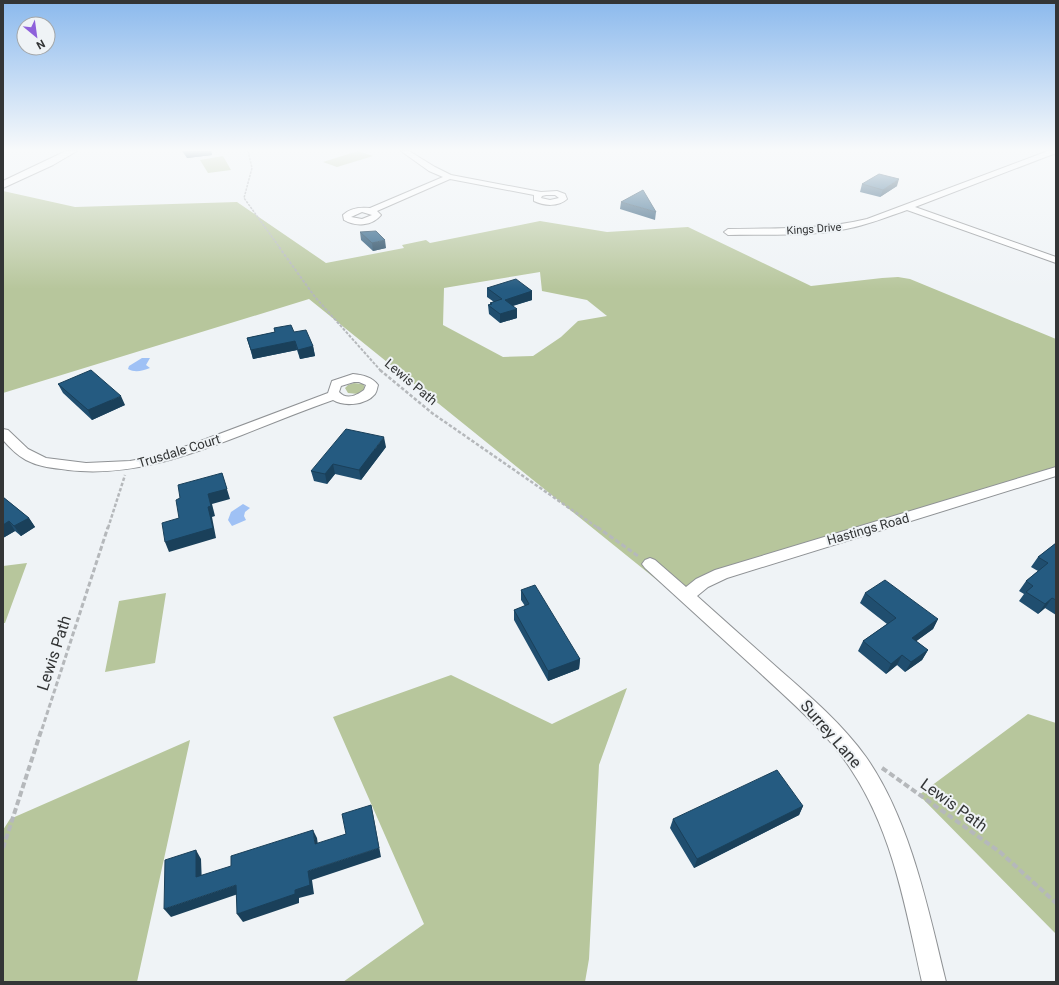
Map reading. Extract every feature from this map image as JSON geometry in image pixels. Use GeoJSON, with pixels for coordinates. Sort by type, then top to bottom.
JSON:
{"type":"FeatureCollection","features":[{"type":"Feature","properties":{"kind":"street"},"geometry":{"type":"LineString","coordinates":[[372,211],[404,197]]}},
{"type":"Feature","properties":{"kind":"street","name":"Kings Drive"},"geometry":{"type":"LineString","coordinates":[[728,232],[803,231],[844,227],[870,221],[934,197]]}},
{"type":"Feature","properties":{"kind":"street"},"geometry":{"type":"LineString","coordinates":[[908,207],[1056,260]]}},
{"type":"Feature","properties":{"kind":"street","name":"Trusdale Court"},"geometry":{"type":"LineString","coordinates":[[3,433],[20,449],[32,457],[47,463],[78,468],[101,469],[128,466],[160,460],[204,445],[334,395]]}},
{"type":"Feature","properties":{"kind":"street","name":"Hastings Road"},"geometry":{"type":"LineString","coordinates":[[686,596],[702,583],[721,574],[779,555],[973,498],[1056,471]]}},
{"type":"Feature","properties":{"kind":"street","name":"Surrey Lane"},"geometry":{"type":"LineString","coordinates":[[650,564],[795,694],[833,732],[859,764],[885,811],[911,884],[934,982]]}},
{"type":"Feature","properties":{"kind":"path","name":"Lewis Path"},"geometry":{"type":"LineString","coordinates":[[244,197],[315,297],[384,374],[432,413],[650,564]]}},
{"type":"Feature","properties":{"kind":"path","name":"Lewis Path"},"geometry":{"type":"LineString","coordinates":[[3,848],[128,466]]}},
{"type":"Feature","properties":{"kind":"path","name":"Lewis Path"},"geometry":{"type":"LineString","coordinates":[[878,765],[1000,852],[1056,903]]}},
{"type":"Feature","properties":{"kind":"green space"},"geometry":{"type":"Polygon","coordinates":[[[3,197],[30,197],[75,207],[237,202],[326,263],[404,248],[402,245],[426,240],[430,243],[540,221],[607,232],[688,227],[811,286],[882,278],[898,277],[910,279],[1056,339],[1056,471],[771,557],[678,597],[309,299],[3,393],[3,197]],[[540,272],[444,288],[443,325],[503,357],[533,356],[561,337],[578,321],[607,316],[587,300],[542,291],[540,272]]]}},
{"type":"Feature","properties":{"kind":"green space"},"geometry":{"type":"Polygon","coordinates":[[[354,383],[363,384],[366,389],[358,394],[348,393],[345,388],[354,383]]]}},
{"type":"Feature","properties":{"kind":"green space"},"geometry":{"type":"Polygon","coordinates":[[[27,563],[5,623],[3,623],[3,566],[27,563]]]}},
{"type":"Feature","properties":{"kind":"green space"},"geometry":{"type":"Polygon","coordinates":[[[166,593],[155,663],[105,672],[119,601],[166,593]]]}},
{"type":"Feature","properties":{"kind":"green space"},"geometry":{"type":"Polygon","coordinates":[[[451,675],[552,724],[627,688],[599,765],[589,959],[585,982],[343,982],[424,924],[333,717],[451,675]]]}},
{"type":"Feature","properties":{"kind":"green space"},"geometry":{"type":"Polygon","coordinates":[[[1028,714],[1056,723],[1056,934],[919,795],[1028,714]]]}},
{"type":"Feature","properties":{"kind":"green space"},"geometry":{"type":"Polygon","coordinates":[[[190,740],[137,982],[3,982],[3,830],[10,819],[190,740]]]}},
{"type":"Feature","properties":{"kind":"water"},"geometry":{"type":"Polygon","coordinates":[[[142,358],[150,358],[146,365],[150,368],[139,371],[128,369],[129,366],[142,358]]]}},
{"type":"Feature","properties":{"kind":"water"},"geometry":{"type":"Polygon","coordinates":[[[243,504],[250,508],[245,512],[244,516],[246,520],[232,526],[228,520],[231,512],[243,504]]]}},
{"type":"Feature","properties":{"kind":"building"},"geometry":{"type":"Polygon","coordinates":[[[630,197],[647,197],[656,212],[621,202],[630,197]]]}},
{"type":"Feature","properties":{"kind":"building"},"geometry":{"type":"Polygon","coordinates":[[[376,231],[385,240],[372,243],[360,232],[376,231]]]}},
{"type":"Feature","properties":{"kind":"building"},"geometry":{"type":"Polygon","coordinates":[[[516,279],[532,291],[505,300],[517,309],[500,314],[488,305],[502,299],[487,288],[516,279]]]}},
{"type":"Feature","properties":{"kind":"building"},"geometry":{"type":"Polygon","coordinates":[[[291,325],[294,332],[306,330],[313,346],[298,350],[295,341],[251,350],[247,338],[275,332],[274,328],[291,325]]]}},
{"type":"Feature","properties":{"kind":"building"},"geometry":{"type":"Polygon","coordinates":[[[91,370],[121,396],[88,410],[58,384],[91,370]]]}},
{"type":"Feature","properties":{"kind":"building"},"geometry":{"type":"Polygon","coordinates":[[[346,429],[384,437],[359,470],[333,464],[325,474],[311,471],[346,429]]]}},
{"type":"Feature","properties":{"kind":"building"},"geometry":{"type":"Polygon","coordinates":[[[222,473],[227,489],[208,494],[211,506],[208,507],[213,528],[165,542],[162,523],[179,518],[176,500],[180,498],[178,485],[222,473]]]}},
{"type":"Feature","properties":{"kind":"building"},"geometry":{"type":"Polygon","coordinates":[[[3,497],[29,518],[14,526],[9,521],[3,525],[3,497]]]}},
{"type":"Feature","properties":{"kind":"building"},"geometry":{"type":"Polygon","coordinates":[[[1056,543],[1056,600],[1052,598],[1045,604],[1026,592],[1033,586],[1026,581],[1048,563],[1038,557],[1056,543]]]}},
{"type":"Feature","properties":{"kind":"building"},"geometry":{"type":"Polygon","coordinates":[[[885,580],[938,619],[912,638],[928,650],[911,662],[902,655],[891,664],[863,641],[896,618],[865,593],[885,580]]]}},
{"type":"Feature","properties":{"kind":"building"},"geometry":{"type":"Polygon","coordinates":[[[535,585],[580,659],[548,671],[514,610],[529,604],[521,590],[535,585]]]}},
{"type":"Feature","properties":{"kind":"building"},"geometry":{"type":"Polygon","coordinates":[[[777,770],[803,806],[697,859],[673,819],[777,770]]]}},
{"type":"Feature","properties":{"kind":"building"},"geometry":{"type":"Polygon","coordinates":[[[371,805],[379,848],[308,871],[310,885],[295,890],[295,894],[237,914],[236,885],[164,909],[165,860],[196,850],[196,877],[231,866],[231,856],[313,830],[315,844],[346,834],[342,814],[371,805]]]}}]}
